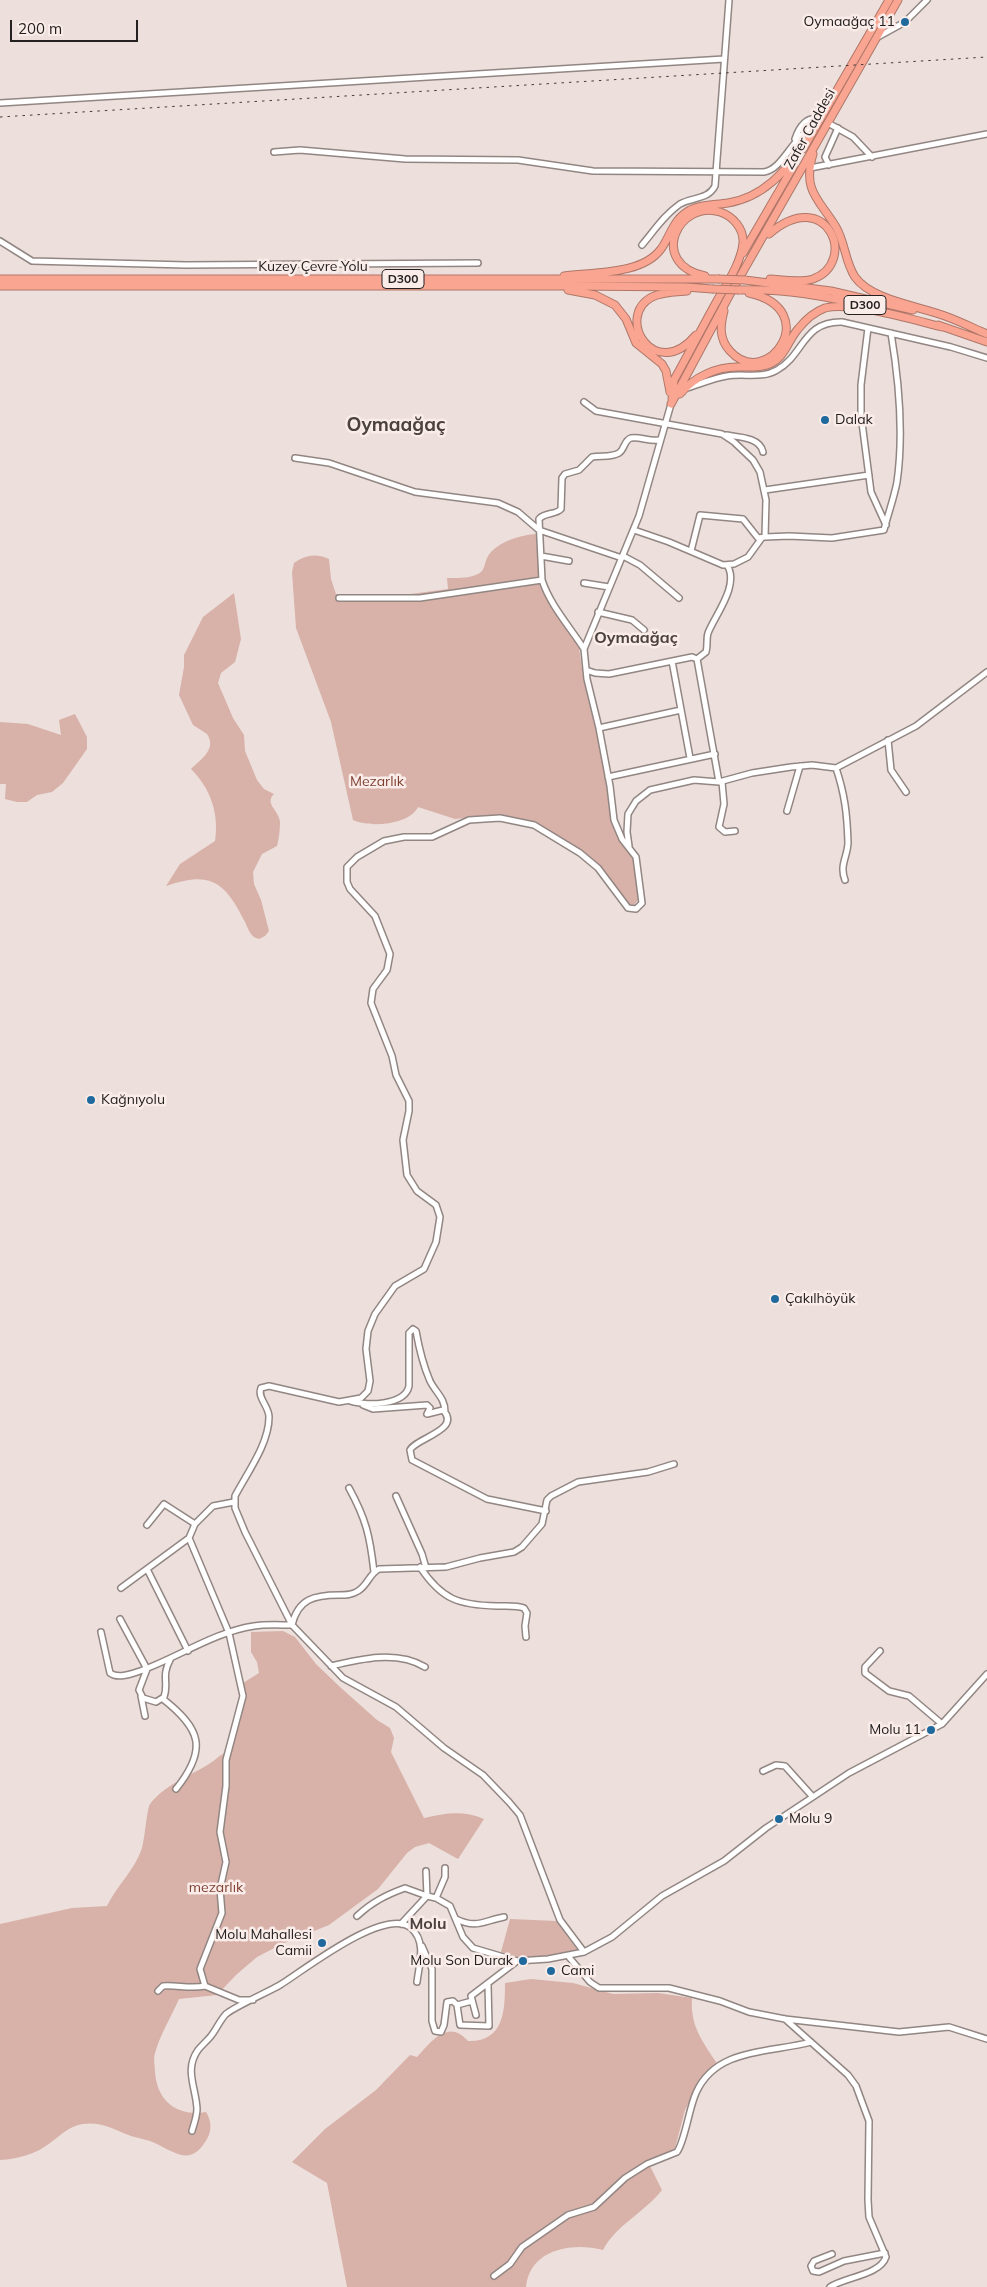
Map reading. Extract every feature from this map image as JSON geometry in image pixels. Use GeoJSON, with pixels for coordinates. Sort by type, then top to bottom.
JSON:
{"type":"FeatureCollection","features":[{"type":"Feature","properties":{"kind":"highway","name":"Zafer Caddesi"},"geometry":{"type":"LineString","coordinates":[[729,296],[818,142],[822,122],[889,0]]}},
{"type":"Feature","properties":{"kind":"highway","name":"Zafer Caddesi"},"geometry":{"type":"LineString","coordinates":[[734,269],[805,145],[822,122],[898,0]]}},
{"type":"Feature","properties":{"kind":"highway"},"geometry":{"type":"LineString","coordinates":[[818,142],[810,168],[811,186],[815,197],[836,228],[850,267],[861,284],[878,294],[946,316],[987,334]]}},
{"type":"Feature","properties":{"kind":"highway"},"geometry":{"type":"LineString","coordinates":[[535,283],[630,268],[647,262],[661,249],[676,222],[683,214],[703,205],[733,202],[753,196],[777,179],[805,145]]}},
{"type":"Feature","properties":{"kind":"highway"},"geometry":{"type":"LineString","coordinates":[[671,404],[674,380],[734,269],[743,242],[741,231],[735,222],[725,214],[714,210],[702,211],[690,216],[681,224],[675,236],[674,248],[677,261],[688,271],[718,279]]}},
{"type":"Feature","properties":{"kind":"highway"},"geometry":{"type":"LineString","coordinates":[[745,280],[798,281],[814,278],[829,265],[834,253],[834,240],[830,229],[815,218],[795,219],[775,229],[764,238]]}},
{"type":"Feature","properties":{"kind":"highway","name":"D300"},"geometry":{"type":"LineString","coordinates":[[0,279],[59,282]]}},
{"type":"Feature","properties":{"kind":"highway","name":"Kuzey Çevre Yolu"},"geometry":{"type":"LineString","coordinates":[[59,282],[535,283],[718,279]]}},
{"type":"Feature","properties":{"kind":"highway","name":"D300"},"geometry":{"type":"LineString","coordinates":[[718,279],[745,280],[831,291],[873,300],[946,320],[987,334]]}},
{"type":"Feature","properties":{"kind":"highway","name":"D300"},"geometry":{"type":"LineString","coordinates":[[0,286],[59,282]]}},
{"type":"Feature","properties":{"kind":"highway"},"geometry":{"type":"LineString","coordinates":[[535,283],[595,295],[615,306],[626,319],[636,343],[662,364],[668,379],[671,404]]}},
{"type":"Feature","properties":{"kind":"highway","name":"Kuzey Çevre Yolu"},"geometry":{"type":"LineString","coordinates":[[535,283],[712,289]]}},
{"type":"Feature","properties":{"kind":"highway"},"geometry":{"type":"LineString","coordinates":[[705,323],[684,347],[667,353],[659,352],[646,346],[640,336],[638,321],[642,307],[652,297],[676,292],[712,289]]}},
{"type":"Feature","properties":{"kind":"highway","name":"D300"},"geometry":{"type":"LineString","coordinates":[[712,289],[759,290],[831,298],[869,306],[942,326],[987,342]]}},
{"type":"Feature","properties":{"kind":"highway"},"geometry":{"type":"LineString","coordinates":[[729,296],[721,327],[725,346],[742,360],[758,362],[773,356],[782,346],[787,332],[785,318],[781,310],[767,298],[739,290]]}},
{"type":"Feature","properties":{"kind":"highway"},"geometry":{"type":"LineString","coordinates":[[671,404],[729,296]]}},
{"type":"Feature","properties":{"kind":"highway"},"geometry":{"type":"LineString","coordinates":[[671,404],[684,389],[698,378],[711,372],[726,368],[753,368],[768,365],[777,360],[785,353],[796,331],[805,321],[815,312],[827,308],[841,306],[855,308],[942,326]]}},
{"type":"Feature","properties":{"kind":"street"},"geometry":{"type":"LineString","coordinates":[[642,245],[663,219],[674,209],[686,201],[710,193],[715,186],[730,0]]}},
{"type":"Feature","properties":{"kind":"street"},"geometry":{"type":"LineString","coordinates":[[874,39],[905,22],[928,0]]}},
{"type":"Feature","properties":{"kind":"street"},"geometry":{"type":"LineString","coordinates":[[0,103],[724,59]]}},
{"type":"Feature","properties":{"kind":"street"},"geometry":{"type":"LineString","coordinates":[[274,152],[300,150],[369,157],[518,160],[593,172],[770,171],[777,166],[794,142],[799,130],[811,118],[838,128],[853,137],[872,157]]}},
{"type":"Feature","properties":{"kind":"street"},"geometry":{"type":"LineString","coordinates":[[829,165],[825,158],[838,128]]}},
{"type":"Feature","properties":{"kind":"street"},"geometry":{"type":"LineString","coordinates":[[810,168],[987,134]]}},
{"type":"Feature","properties":{"kind":"street"},"geometry":{"type":"LineString","coordinates":[[0,241],[32,261],[186,265],[478,262]]}},
{"type":"Feature","properties":{"kind":"street"},"geometry":{"type":"LineString","coordinates":[[684,389],[728,376],[758,375],[774,372],[792,358],[809,334],[827,324],[842,322],[951,347],[987,358]]}},
{"type":"Feature","properties":{"kind":"street"},"geometry":{"type":"LineString","coordinates":[[868,328],[860,406],[874,500],[886,525]]}},
{"type":"Feature","properties":{"kind":"street"},"geometry":{"type":"LineString","coordinates":[[691,551],[700,515],[743,519],[763,538],[789,536],[832,538],[884,530],[898,476],[900,414],[891,333]]}},
{"type":"Feature","properties":{"kind":"street"},"geometry":{"type":"LineString","coordinates":[[584,402],[596,411],[665,422],[757,442],[763,452]]}},
{"type":"Feature","properties":{"kind":"street"},"geometry":{"type":"LineString","coordinates":[[350,1401],[365,1395],[370,1386],[366,1349],[368,1331],[375,1314],[395,1286],[424,1269],[436,1242],[440,1217],[436,1205],[417,1191],[407,1175],[403,1140],[409,1111],[408,1101],[396,1075],[392,1056],[371,1003],[373,989],[387,970],[390,954],[375,916],[350,889],[347,882],[347,868],[357,857],[384,841],[404,837],[432,837],[469,820],[500,818],[534,825],[580,853],[598,868],[625,906],[633,910],[639,908],[642,900],[636,857],[622,839],[614,820],[599,728],[586,670],[584,649],[634,530],[671,404]]}},
{"type":"Feature","properties":{"kind":"street"},"geometry":{"type":"LineString","coordinates":[[634,530],[720,564],[734,564],[748,557],[763,538],[767,506],[765,490],[755,463],[722,434]]}},
{"type":"Feature","properties":{"kind":"street"},"geometry":{"type":"LineString","coordinates":[[584,649],[553,603],[542,580],[539,521],[541,516],[559,511],[562,508],[562,478],[565,474],[579,470],[592,457],[608,457],[618,454],[623,450],[627,441],[632,438],[659,440]]}},
{"type":"Feature","properties":{"kind":"street"},"geometry":{"type":"LineString","coordinates":[[295,458],[329,463],[415,492],[498,503],[524,516],[539,530],[622,557],[640,565],[679,598]]}},
{"type":"Feature","properties":{"kind":"street"},"geometry":{"type":"LineString","coordinates":[[765,490],[869,475]]}},
{"type":"Feature","properties":{"kind":"street"},"geometry":{"type":"LineString","coordinates":[[541,556],[569,561]]}},
{"type":"Feature","properties":{"kind":"street"},"geometry":{"type":"LineString","coordinates":[[698,659],[706,652],[709,630],[727,596],[731,576],[727,565]]}},
{"type":"Feature","properties":{"kind":"street"},"geometry":{"type":"LineString","coordinates":[[340,598],[420,598],[542,580]]}},
{"type":"Feature","properties":{"kind":"street"},"geometry":{"type":"LineString","coordinates":[[584,583],[609,587]]}},
{"type":"Feature","properties":{"kind":"street"},"geometry":{"type":"LineString","coordinates":[[598,612],[632,620],[644,630]]}},
{"type":"Feature","properties":{"kind":"street"},"geometry":{"type":"LineString","coordinates":[[586,670],[610,674],[693,657],[698,659]]}},
{"type":"Feature","properties":{"kind":"street"},"geometry":{"type":"LineString","coordinates":[[698,659],[724,804],[719,828],[728,833],[735,831]]}},
{"type":"Feature","properties":{"kind":"street"},"geometry":{"type":"LineString","coordinates":[[672,661],[690,758]]}},
{"type":"Feature","properties":{"kind":"street"},"geometry":{"type":"LineString","coordinates":[[630,850],[627,832],[628,814],[634,803],[653,789],[691,781],[721,782],[752,773],[800,766],[836,768],[916,726],[987,672]]}},
{"type":"Feature","properties":{"kind":"street"},"geometry":{"type":"LineString","coordinates":[[599,728],[681,710]]}},
{"type":"Feature","properties":{"kind":"street"},"geometry":{"type":"LineString","coordinates":[[888,740],[891,770],[906,792]]}},
{"type":"Feature","properties":{"kind":"street"},"geometry":{"type":"LineString","coordinates":[[608,777],[715,754]]}},
{"type":"Feature","properties":{"kind":"street"},"geometry":{"type":"LineString","coordinates":[[787,811],[800,766]]}},
{"type":"Feature","properties":{"kind":"street"},"geometry":{"type":"LineString","coordinates":[[836,768],[847,806],[848,844],[842,868],[845,880]]}},
{"type":"Feature","properties":{"kind":"street"},"geometry":{"type":"LineString","coordinates":[[363,1405],[400,1399],[406,1394],[409,1386],[409,1333],[413,1329],[416,1331],[419,1349],[431,1383],[445,1402],[446,1423],[442,1430],[411,1447],[410,1454],[412,1460],[487,1499],[546,1511]]}},
{"type":"Feature","properties":{"kind":"street"},"geometry":{"type":"LineString","coordinates":[[445,1412],[440,1410],[426,1414],[430,1408],[428,1404],[373,1409],[350,1401],[323,1399],[262,1386],[259,1394],[269,1413],[268,1424],[262,1445],[235,1496],[234,1502],[245,1532],[261,1566],[292,1625],[343,1678],[396,1707],[444,1748],[483,1774],[520,1816],[560,1920],[584,1952]]}},
{"type":"Feature","properties":{"kind":"street"},"geometry":{"type":"LineString","coordinates":[[292,1625],[297,1610],[306,1601],[322,1596],[355,1593],[364,1586],[374,1572],[382,1569],[454,1566],[480,1558],[517,1551],[540,1526],[546,1511],[547,1500],[578,1482],[648,1472],[674,1464]]}},
{"type":"Feature","properties":{"kind":"street"},"geometry":{"type":"LineString","coordinates":[[349,1488],[362,1513],[370,1538],[374,1572]]}},
{"type":"Feature","properties":{"kind":"street"},"geometry":{"type":"LineString","coordinates":[[396,1496],[422,1554],[423,1568],[437,1589],[458,1602],[524,1608],[527,1613],[524,1626],[526,1637]]}},
{"type":"Feature","properties":{"kind":"street"},"geometry":{"type":"LineString","coordinates":[[121,1588],[189,1538],[195,1524],[213,1506],[234,1502]]}},
{"type":"Feature","properties":{"kind":"street"},"geometry":{"type":"LineString","coordinates":[[147,1526],[164,1504],[195,1524]]}},
{"type":"Feature","properties":{"kind":"street"},"geometry":{"type":"LineString","coordinates":[[189,1538],[229,1633],[243,1696],[226,1760],[226,1786],[220,1832],[226,1862],[220,1889],[222,1913],[200,1968],[205,1986]]}},
{"type":"Feature","properties":{"kind":"street"},"geometry":{"type":"LineString","coordinates":[[147,1569],[188,1651]]}},
{"type":"Feature","properties":{"kind":"street"},"geometry":{"type":"LineString","coordinates":[[120,1619],[147,1669],[139,1690],[145,1716]]}},
{"type":"Feature","properties":{"kind":"street"},"geometry":{"type":"LineString","coordinates":[[101,1632],[109,1672],[112,1675],[131,1674],[147,1669],[229,1633],[254,1626],[292,1625]]}},
{"type":"Feature","properties":{"kind":"street"},"geometry":{"type":"LineString","coordinates":[[880,1651],[865,1667],[865,1673],[888,1691],[909,1696],[942,1724]]}},
{"type":"Feature","properties":{"kind":"street"},"geometry":{"type":"LineString","coordinates":[[331,1666],[384,1657],[410,1660],[425,1667]]}},
{"type":"Feature","properties":{"kind":"street"},"geometry":{"type":"LineString","coordinates":[[141,1696],[156,1702],[162,1699],[166,1690],[164,1674],[170,1660]]}},
{"type":"Feature","properties":{"kind":"street"},"geometry":{"type":"LineString","coordinates":[[357,1916],[384,1895],[405,1888],[436,1898],[450,1906],[463,1937],[473,1948],[517,1961],[568,1956],[584,1952],[612,1936],[662,1896],[724,1861],[766,1828],[848,1772],[942,1724],[987,1674]]}},
{"type":"Feature","properties":{"kind":"street"},"geometry":{"type":"LineString","coordinates":[[162,1699],[186,1720],[197,1740],[197,1749],[188,1774],[176,1789]]}},
{"type":"Feature","properties":{"kind":"street"},"geometry":{"type":"LineString","coordinates":[[764,1771],[776,1765],[785,1766],[812,1796]]}},
{"type":"Feature","properties":{"kind":"street"},"geometry":{"type":"LineString","coordinates":[[436,1898],[445,1877],[445,1868]]}},
{"type":"Feature","properties":{"kind":"street"},"geometry":{"type":"LineString","coordinates":[[401,1924],[427,1896],[426,1871]]}},
{"type":"Feature","properties":{"kind":"street"},"geometry":{"type":"LineString","coordinates":[[456,1919],[468,1925],[479,1925],[504,1917]]}},
{"type":"Feature","properties":{"kind":"street"},"geometry":{"type":"LineString","coordinates":[[192,2131],[197,2111],[190,2074],[194,2058],[226,2014],[281,1984],[345,1942],[387,1925],[401,1924],[410,1927],[418,1936],[432,1969],[432,2021],[435,2031],[441,2032],[444,2025],[447,2002],[453,2001],[457,2005],[460,2025],[489,2026],[488,1984]]}},
{"type":"Feature","properties":{"kind":"street"},"geometry":{"type":"LineString","coordinates":[[417,1982],[422,1945]]}},
{"type":"Feature","properties":{"kind":"street"},"geometry":{"type":"LineString","coordinates":[[568,1956],[590,1982],[599,1988],[669,1988],[720,2001],[749,2012],[784,2019],[899,2032],[949,2027],[987,2039]]}},
{"type":"Feature","properties":{"kind":"street"},"geometry":{"type":"LineString","coordinates":[[476,2015],[471,1996],[517,1961]]}},
{"type":"Feature","properties":{"kind":"street"},"geometry":{"type":"LineString","coordinates":[[158,1991],[163,1986],[195,1988],[205,1986],[239,2000],[253,2000]]}},
{"type":"Feature","properties":{"kind":"street"},"geometry":{"type":"LineString","coordinates":[[457,2005],[472,2001]]}},
{"type":"Feature","properties":{"kind":"street"},"geometry":{"type":"LineString","coordinates":[[784,2019],[848,2075],[866,2110],[869,2122],[868,2200],[870,2217],[885,2253],[885,2261],[866,2274],[839,2281],[830,2287]]}},
{"type":"Feature","properties":{"kind":"street"},"geometry":{"type":"LineString","coordinates":[[494,2276],[510,2264],[522,2247],[568,2214],[594,2207],[625,2178],[647,2164],[677,2152],[696,2091],[707,2076],[720,2065],[758,2050],[811,2042]]}},
{"type":"Feature","properties":{"kind":"street"},"geometry":{"type":"LineString","coordinates":[[832,2254],[814,2261],[811,2266],[813,2271],[819,2272],[844,2261],[885,2253]]}},
{"type":"Feature","properties":{"kind":"green space","name":"Mezarlık"},"geometry":{"type":"Polygon","coordinates":[[[537,534],[540,582],[579,648],[584,682],[602,756],[613,823],[622,843],[634,857],[640,898],[634,905],[627,905],[608,877],[582,851],[529,820],[493,815],[455,819],[418,807],[406,818],[388,823],[369,824],[353,820],[331,722],[296,628],[292,572],[294,563],[302,558],[315,556],[329,559],[331,579],[336,594],[403,595],[448,589],[447,578],[465,578],[479,574],[488,556],[498,546],[517,537],[537,534]]]}},
{"type":"Feature","properties":{"kind":"green space"},"geometry":{"type":"Polygon","coordinates":[[[234,593],[241,639],[235,662],[221,673],[218,683],[233,718],[244,735],[245,751],[257,780],[264,789],[274,794],[271,798],[271,804],[280,822],[277,846],[262,854],[253,872],[254,884],[261,900],[269,931],[259,939],[250,933],[231,897],[215,883],[195,879],[166,886],[180,864],[215,841],[216,821],[212,802],[204,785],[191,769],[209,749],[210,739],[207,734],[193,725],[179,695],[184,655],[203,617],[234,593]]]}},
{"type":"Feature","properties":{"kind":"green space"},"geometry":{"type":"Polygon","coordinates":[[[75,714],[87,737],[87,749],[63,783],[52,792],[37,795],[27,802],[5,799],[6,784],[0,784],[0,722],[28,724],[61,735],[59,720],[75,714]]]}},
{"type":"Feature","properties":{"kind":"green space","name":"mezarlık"},"geometry":{"type":"Polygon","coordinates":[[[283,1631],[295,1637],[316,1664],[340,1687],[377,1720],[390,1728],[394,1738],[391,1752],[424,1818],[461,1813],[484,1819],[458,1859],[429,1843],[415,1847],[407,1853],[378,1889],[329,1925],[282,1944],[257,1957],[217,1995],[179,1999],[157,2046],[154,2058],[155,2072],[160,2091],[170,2105],[186,2112],[206,2112],[208,2115],[210,2131],[208,2137],[194,2153],[180,2155],[150,2141],[102,2125],[90,2123],[69,2129],[45,2147],[33,2153],[0,2160],[0,1924],[72,1908],[107,1906],[139,1856],[150,1804],[173,1784],[208,1765],[228,1750],[234,1736],[243,1683],[259,1673],[257,1662],[251,1652],[251,1632],[283,1631]]]}},
{"type":"Feature","properties":{"kind":"green space"},"geometry":{"type":"Polygon","coordinates":[[[510,1919],[556,1921],[578,1951],[525,1959],[501,1952],[510,1919]]]}},
{"type":"Feature","properties":{"kind":"green space"},"geometry":{"type":"Polygon","coordinates":[[[531,1979],[573,1983],[613,1994],[658,1993],[692,1998],[695,2026],[718,2065],[704,2076],[694,2092],[685,2110],[675,2148],[650,2166],[662,2190],[647,2206],[615,2233],[603,2250],[578,2247],[566,2248],[544,2256],[535,2264],[529,2274],[526,2287],[347,2287],[327,2183],[292,2162],[325,2129],[376,2090],[410,2055],[417,2057],[440,2035],[454,2032],[461,2034],[468,2041],[480,2040],[489,2036],[496,2030],[503,2014],[505,1983],[531,1979]]]}},
{"type":"Feature","properties":{"kind":"railway"},"geometry":{"type":"LineString","coordinates":[[0,117],[987,57]]}},
{"type":"Feature","properties":{"kind":"place","name":"Oymaağaç 11"},"geometry":{"type":"Point","coordinates":[905,22]}},
{"type":"Feature","properties":{"kind":"place","name":"Dalak"},"geometry":{"type":"Point","coordinates":[825,420]}},
{"type":"Feature","properties":{"kind":"place","name":"Kağnıyolu"},"geometry":{"type":"Point","coordinates":[91,1100]}},
{"type":"Feature","properties":{"kind":"place","name":"Çakılhöyük"},"geometry":{"type":"Point","coordinates":[775,1299]}},
{"type":"Feature","properties":{"kind":"place","name":"Molu 11"},"geometry":{"type":"Point","coordinates":[931,1730]}},
{"type":"Feature","properties":{"kind":"place","name":"Molu 9"},"geometry":{"type":"Point","coordinates":[779,1819]}},
{"type":"Feature","properties":{"kind":"place","name":"Molu Mahallesi Camii"},"geometry":{"type":"Point","coordinates":[322,1943]}},
{"type":"Feature","properties":{"kind":"place","name":"Molu Son Durak"},"geometry":{"type":"Point","coordinates":[523,1961]}},
{"type":"Feature","properties":{"kind":"place","name":"Cami"},"geometry":{"type":"Point","coordinates":[551,1971]}},
{"type":"Feature","properties":{"kind":"district","name":"Oymaağaç"},"geometry":{"type":"Point","coordinates":[396,425]}},
{"type":"Feature","properties":{"kind":"district","name":"Oymaağaç"},"geometry":{"type":"Point","coordinates":[636,638]}},
{"type":"Feature","properties":{"kind":"district","name":"Molu"},"geometry":{"type":"Point","coordinates":[428,1924]}}]}
